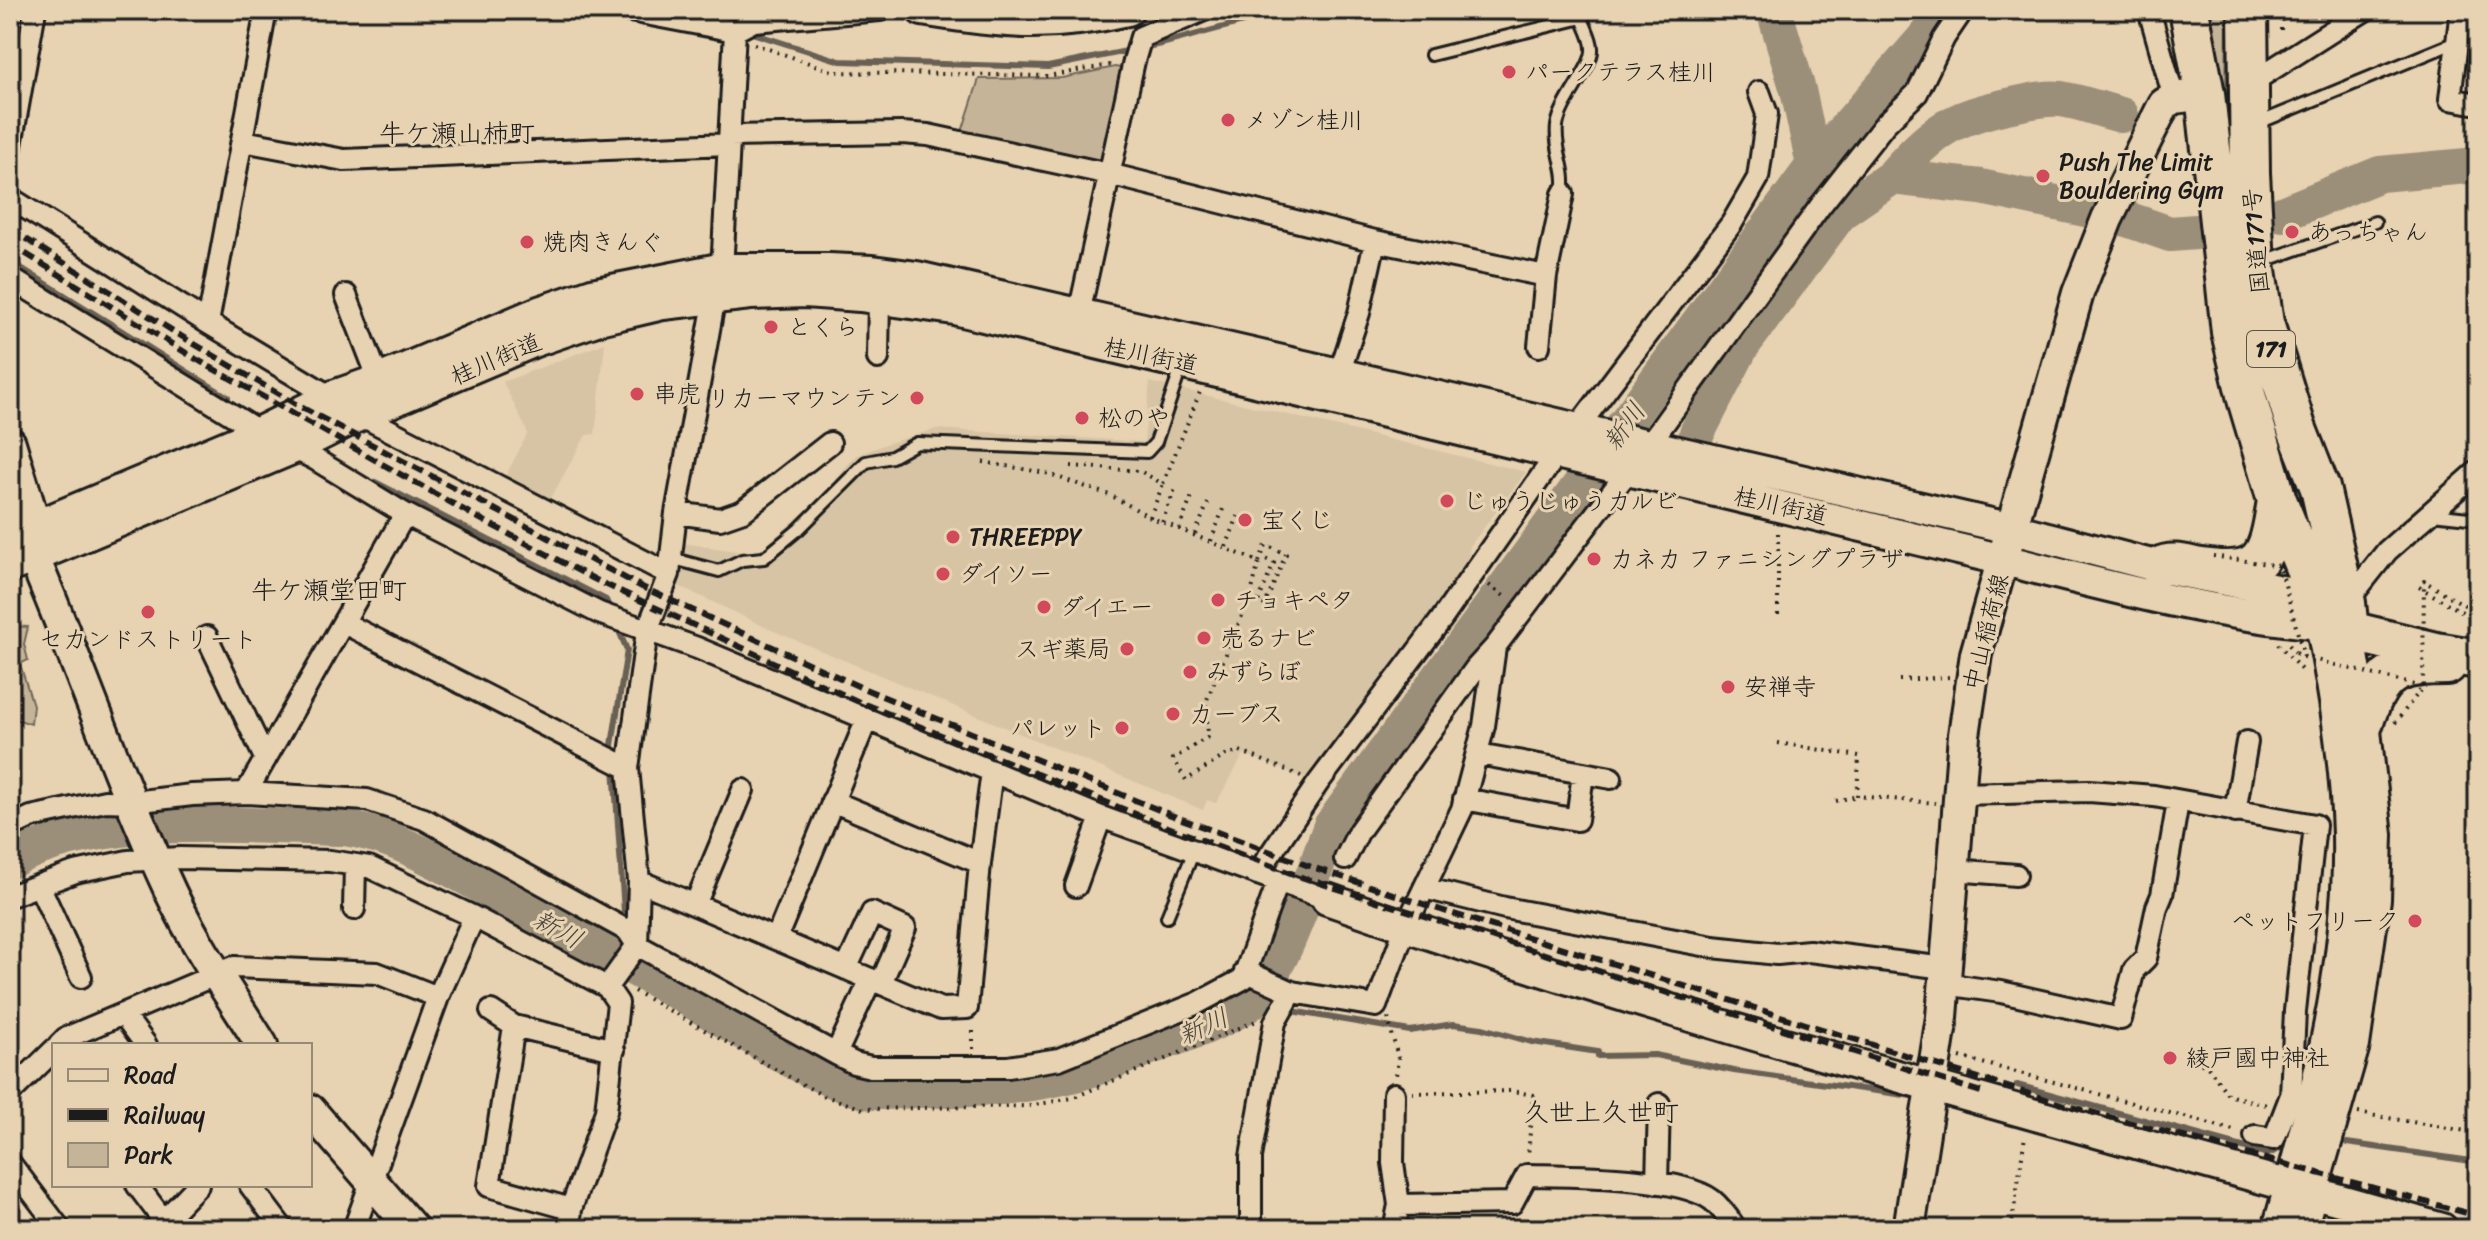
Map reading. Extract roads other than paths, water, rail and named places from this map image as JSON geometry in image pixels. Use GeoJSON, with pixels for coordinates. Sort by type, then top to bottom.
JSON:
{"type":"FeatureCollection","features":[{"type":"Feature","properties":{"kind":"highway","name":"国道171号"},"geometry":{"type":"LineString","coordinates":[[2189,10],[2190,96],[2231,332],[2277,500],[2333,614]]}},
{"type":"Feature","properties":{"kind":"highway","name":"国道171号"},"geometry":{"type":"LineString","coordinates":[[2248,10],[2255,264],[2268,336],[2296,427],[2320,488],[2333,614]]}},
{"type":"Feature","properties":{"kind":"highway"},"geometry":{"type":"LineString","coordinates":[[2159,567],[2169,562],[2221,571],[2248,568],[2265,554],[2277,500]]}},
{"type":"Feature","properties":{"kind":"highway"},"geometry":{"type":"LineString","coordinates":[[2333,614],[2435,631],[2478,650]]}},
{"type":"Feature","properties":{"kind":"highway"},"geometry":{"type":"LineString","coordinates":[[2333,614],[2436,652],[2478,662]]}},
{"type":"Feature","properties":{"kind":"highway"},"geometry":{"type":"LineString","coordinates":[[2364,722],[2371,698],[2395,671],[2410,666],[2478,662]]}},
{"type":"Feature","properties":{"kind":"street"},"geometry":{"type":"LineString","coordinates":[[10,151],[35,10]]}},
{"type":"Feature","properties":{"kind":"street"},"geometry":{"type":"LineString","coordinates":[[208,323],[266,10]]}},
{"type":"Feature","properties":{"kind":"street"},"geometry":{"type":"LineString","coordinates":[[625,10],[740,31],[880,10]]}},
{"type":"Feature","properties":{"kind":"street"},"geometry":{"type":"LineString","coordinates":[[922,10],[996,22],[1031,24],[1078,21],[1134,23],[1204,10]]}},
{"type":"Feature","properties":{"kind":"street"},"geometry":{"type":"LineString","coordinates":[[1345,859],[1359,831],[1632,456],[1821,205],[1885,124],[1917,93],[1944,38],[1963,10]]}},
{"type":"Feature","properties":{"kind":"street"},"geometry":{"type":"LineString","coordinates":[[2149,10],[2190,96]]}},
{"type":"Feature","properties":{"kind":"street"},"geometry":{"type":"LineString","coordinates":[[2249,84],[2365,10]]}},
{"type":"Feature","properties":{"kind":"street"},"geometry":{"type":"LineString","coordinates":[[2461,10],[2450,99],[2478,104]]}},
{"type":"Feature","properties":{"kind":"street"},"geometry":{"type":"LineString","coordinates":[[1076,327],[1134,60],[1134,23]]}},
{"type":"Feature","properties":{"kind":"street"},"geometry":{"type":"LineString","coordinates":[[610,982],[632,943],[639,881],[618,762],[647,631],[670,566],[676,513],[718,283],[723,252],[728,140],[740,31]]}},
{"type":"Feature","properties":{"kind":"street"},"geometry":{"type":"LineString","coordinates":[[1257,874],[1318,783],[1732,223],[1758,178],[1767,114],[1759,92]]}},
{"type":"Feature","properties":{"kind":"street","name":"中山稲荷線"},"geometry":{"type":"LineString","coordinates":[[1909,1229],[1938,1051],[1964,735],[1976,654],[2078,293],[2107,219],[2164,104],[2190,96]]}},
{"type":"Feature","properties":{"kind":"street"},"geometry":{"type":"LineString","coordinates":[[243,141],[344,160],[728,140],[902,133],[928,135],[1109,174],[1375,241],[1546,276]]}},
{"type":"Feature","properties":{"kind":"street"},"geometry":{"type":"LineString","coordinates":[[1539,346],[1546,276],[1563,194]]}},
{"type":"Feature","properties":{"kind":"street"},"geometry":{"type":"LineString","coordinates":[[10,198],[331,397]]}},
{"type":"Feature","properties":{"kind":"street"},"geometry":{"type":"LineString","coordinates":[[1339,374],[1359,313],[1375,241]]}},
{"type":"Feature","properties":{"kind":"street","name":"桂川街道"},"geometry":{"type":"LineString","coordinates":[[22,531],[260,432],[331,397],[567,302],[630,285],[718,283],[872,271],[917,277],[1183,363],[1632,456],[2013,529],[2333,614]]}},
{"type":"Feature","properties":{"kind":"street"},"geometry":{"type":"LineString","coordinates":[[10,278],[260,432],[294,448],[405,514],[614,618],[697,648],[1101,817],[1406,926],[1689,1015],[2442,1229]]}},
{"type":"Feature","properties":{"kind":"street","name":"桂川街道"},"geometry":{"type":"LineString","coordinates":[[22,562],[294,448],[360,415],[563,330],[718,283],[750,294],[805,292],[879,298],[1076,327],[1339,374],[1573,442]]}},
{"type":"Feature","properties":{"kind":"street"},"geometry":{"type":"LineString","coordinates":[[346,295],[379,380]]}},
{"type":"Feature","properties":{"kind":"street"},"geometry":{"type":"LineString","coordinates":[[878,358],[879,298]]}},
{"type":"Feature","properties":{"kind":"street"},"geometry":{"type":"LineString","coordinates":[[360,415],[670,566]]}},
{"type":"Feature","properties":{"kind":"street"},"geometry":{"type":"LineString","coordinates":[[10,443],[22,531],[22,562],[136,808],[171,894],[216,974],[261,1043]]}},
{"type":"Feature","properties":{"kind":"street"},"geometry":{"type":"LineString","coordinates":[[676,513],[720,519],[743,511],[830,443]]}},
{"type":"Feature","properties":{"kind":"street","name":"桂川街道"},"geometry":{"type":"LineString","coordinates":[[1632,456],[1778,505],[2123,591],[2265,619],[2333,614]]}},
{"type":"Feature","properties":{"kind":"street"},"geometry":{"type":"LineString","coordinates":[[2301,1229],[2301,1188],[2314,1095],[2328,1033],[2343,936],[2348,837],[2333,614],[2387,551],[2478,471]]}},
{"type":"Feature","properties":{"kind":"street"},"geometry":{"type":"LineString","coordinates":[[246,793],[405,514]]}},
{"type":"Feature","properties":{"kind":"street"},"geometry":{"type":"LineString","coordinates":[[2255,1136],[2274,1139],[2285,1110],[2314,1095],[2354,1045],[2375,899],[2377,835],[2364,722],[2333,614]]}},
{"type":"Feature","properties":{"kind":"street"},"geometry":{"type":"LineString","coordinates":[[344,623],[618,762]]}},
{"type":"Feature","properties":{"kind":"street"},"geometry":{"type":"LineString","coordinates":[[207,637],[265,758]]}},
{"type":"Feature","properties":{"kind":"street"},"geometry":{"type":"LineString","coordinates":[[1248,973],[1290,991],[1376,1006],[1406,926],[1464,799],[1478,754],[1495,647]]}},
{"type":"Feature","properties":{"kind":"street"},"geometry":{"type":"LineString","coordinates":[[776,939],[867,719]]}},
{"type":"Feature","properties":{"kind":"street"},"geometry":{"type":"LineString","coordinates":[[2235,812],[2247,742]]}},
{"type":"Feature","properties":{"kind":"street"},"geometry":{"type":"LineString","coordinates":[[1478,754],[1611,778]]}},
{"type":"Feature","properties":{"kind":"street"},"geometry":{"type":"LineString","coordinates":[[639,881],[941,1009],[967,1008],[992,771]]}},
{"type":"Feature","properties":{"kind":"street"},"geometry":{"type":"LineString","coordinates":[[1464,799],[1577,820],[1583,773]]}},
{"type":"Feature","properties":{"kind":"street"},"geometry":{"type":"LineString","coordinates":[[695,905],[743,790]]}},
{"type":"Feature","properties":{"kind":"street"},"geometry":{"type":"LineString","coordinates":[[1959,799],[2089,791],[2154,796],[2315,825],[2346,812]]}},
{"type":"Feature","properties":{"kind":"street"},"geometry":{"type":"LineString","coordinates":[[10,827],[31,817],[105,801],[136,808],[192,795],[246,793],[367,800],[424,819],[608,920],[632,943],[836,1054],[871,1067],[1008,1067],[1059,1059],[1198,1003],[1243,979],[1248,973],[1278,882]]}},
{"type":"Feature","properties":{"kind":"street"},"geometry":{"type":"LineString","coordinates":[[832,801],[980,863]]}},
{"type":"Feature","properties":{"kind":"street"},"geometry":{"type":"LineString","coordinates":[[1424,888],[1505,908],[1713,947],[1777,954],[1809,951],[1945,976],[2121,1019],[2134,970],[2146,958],[2162,895],[2178,802]]}},
{"type":"Feature","properties":{"kind":"street"},"geometry":{"type":"LineString","coordinates":[[1076,886],[1101,817]]}},
{"type":"Feature","properties":{"kind":"street"},"geometry":{"type":"LineString","coordinates":[[2314,1095],[2295,1011],[2315,825]]}},
{"type":"Feature","properties":{"kind":"street"},"geometry":{"type":"LineString","coordinates":[[10,896],[75,872],[154,851],[330,861],[369,867],[610,982],[618,1003],[606,1111],[570,1219],[489,1186],[514,1026]]}},
{"type":"Feature","properties":{"kind":"street"},"geometry":{"type":"LineString","coordinates":[[354,909],[355,865]]}},
{"type":"Feature","properties":{"kind":"street"},"geometry":{"type":"LineString","coordinates":[[1954,870],[2016,875]]}},
{"type":"Feature","properties":{"kind":"street"},"geometry":{"type":"LineString","coordinates":[[39,885],[81,977]]}},
{"type":"Feature","properties":{"kind":"street"},"geometry":{"type":"LineString","coordinates":[[836,1054],[905,928],[872,913],[846,969]]}},
{"type":"Feature","properties":{"kind":"street"},"geometry":{"type":"LineString","coordinates":[[354,1229],[438,997],[474,917]]}},
{"type":"Feature","properties":{"kind":"street"},"geometry":{"type":"LineString","coordinates":[[61,1043],[66,1038],[234,967],[377,973],[438,997]]}},
{"type":"Feature","properties":{"kind":"street"},"geometry":{"type":"LineString","coordinates":[[1251,1229],[1251,1157],[1275,1022],[1290,991]]}},
{"type":"Feature","properties":{"kind":"street"},"geometry":{"type":"LineString","coordinates":[[491,1011],[514,1026],[614,1050]]}},
{"type":"Feature","properties":{"kind":"street"},"geometry":{"type":"LineString","coordinates":[[123,1014],[145,1043]]}},
{"type":"Feature","properties":{"kind":"street"},"geometry":{"type":"LineString","coordinates":[[10,1093],[50,1063]]}},
{"type":"Feature","properties":{"kind":"street"},"geometry":{"type":"LineString","coordinates":[[1394,1094],[1393,1163],[1399,1205],[1394,1229]]}},
{"type":"Feature","properties":{"kind":"street"},"geometry":{"type":"LineString","coordinates":[[1657,1183],[1659,1104]]}},
{"type":"Feature","properties":{"kind":"street"},"geometry":{"type":"LineString","coordinates":[[312,1112],[413,1229]]}},
{"type":"Feature","properties":{"kind":"street"},"geometry":{"type":"LineString","coordinates":[[10,1163],[60,1229]]}},
{"type":"Feature","properties":{"kind":"street"},"geometry":{"type":"LineString","coordinates":[[1399,1205],[1512,1203],[1527,1175],[1657,1183],[1697,1192],[1712,1201],[1736,1229]]}},
{"type":"Feature","properties":{"kind":"street"},"geometry":{"type":"LineString","coordinates":[[138,1187],[164,1226],[196,1187]]}},
{"type":"Feature","properties":{"kind":"street"},"geometry":{"type":"LineString","coordinates":[[252,1187],[283,1229]]}},
{"type":"Feature","properties":{"kind":"street"},"geometry":{"type":"LineString","coordinates":[[2278,1229],[2301,1188]]}},
{"type":"Feature","properties":{"kind":"lane"},"geometry":{"type":"LineString","coordinates":[[1431,55],[1582,18],[1593,49],[1586,68],[1561,109],[1556,129],[1566,178],[1563,194]]}},
{"type":"Feature","properties":{"kind":"lane"},"geometry":{"type":"LineString","coordinates":[[2251,126],[2457,41]]}},
{"type":"Feature","properties":{"kind":"lane"},"geometry":{"type":"LineString","coordinates":[[2255,264],[2375,222]]}},
{"type":"Feature","properties":{"kind":"lane"},"geometry":{"type":"LineString","coordinates":[[670,566],[719,571],[742,560],[764,558],[799,529],[866,462],[892,457],[917,443],[1147,452],[1156,442],[1183,363]]}},
{"type":"Feature","properties":{"kind":"lane"},"geometry":{"type":"LineString","coordinates":[[2430,513],[2478,519]]}},
{"type":"Feature","properties":{"kind":"lane"},"geometry":{"type":"LineString","coordinates":[[1167,917],[1194,851]]}},
{"type":"Feature","properties":{"kind":"waterway"},"geometry":{"type":"LineString","coordinates":[[698,10],[727,16],[739,24]]}},
{"type":"Feature","properties":{"kind":"waterway"},"geometry":{"type":"LineString","coordinates":[[748,30],[840,61],[1048,67],[1161,44],[1287,10]]}},
{"type":"Feature","properties":{"kind":"waterway"},"geometry":{"type":"LineString","coordinates":[[1774,10],[1798,90],[1814,165]]}},
{"type":"Feature","properties":{"kind":"waterway","name":"新川"},"geometry":{"type":"LineString","coordinates":[[10,861],[46,845],[129,828],[218,825],[344,828],[365,832],[407,847],[446,866],[684,996],[796,1062],[843,1084],[870,1092],[990,1088],[1041,1082],[1090,1070],[1216,1022],[1247,1005],[1272,974],[1331,826],[1814,165],[1949,10]]}},
{"type":"Feature","properties":{"kind":"waterway"},"geometry":{"type":"LineString","coordinates":[[1892,177],[1932,137],[1958,121],[1991,110],[2055,99],[2121,115]]}},
{"type":"Feature","properties":{"kind":"waterway"},"geometry":{"type":"LineString","coordinates":[[2282,214],[2380,174],[2478,165]]}},
{"type":"Feature","properties":{"kind":"waterway"},"geometry":{"type":"LineString","coordinates":[[1697,433],[1741,347],[1841,212],[1892,177],[1981,187],[2094,211]]}},
{"type":"Feature","properties":{"kind":"waterway"},"geometry":{"type":"LineString","coordinates":[[2121,217],[2170,234],[2196,232]]}},
{"type":"Feature","properties":{"kind":"waterway"},"geometry":{"type":"LineString","coordinates":[[10,261],[228,397]]}},
{"type":"Feature","properties":{"kind":"waterway"},"geometry":{"type":"LineString","coordinates":[[375,482],[606,600],[611,612]]}},
{"type":"Feature","properties":{"kind":"waterway"},"geometry":{"type":"LineString","coordinates":[[613,756],[612,745],[627,650],[617,626]]}},
{"type":"Feature","properties":{"kind":"waterway"},"geometry":{"type":"LineString","coordinates":[[601,952],[624,912],[614,767]]}},
{"type":"Feature","properties":{"kind":"waterway"},"geometry":{"type":"LineString","coordinates":[[1250,1004],[1410,1031],[1453,1024],[1482,1028],[1532,1042],[1598,1052],[1598,1056],[1655,1055],[1734,1071],[1919,1097]]}},
{"type":"Feature","properties":{"kind":"waterway"},"geometry":{"type":"LineString","coordinates":[[2017,1085],[2268,1154],[2282,1148]]}},
{"type":"Feature","properties":{"kind":"waterway"},"geometry":{"type":"LineString","coordinates":[[2347,1143],[2478,1162]]}},
{"type":"Feature","properties":{"kind":"railway"},"geometry":{"type":"LineString","coordinates":[[10,229],[297,405],[642,587],[860,687],[1171,815],[1441,910],[2065,1105],[2478,1216]]}},
{"type":"Feature","properties":{"kind":"railway"},"geometry":{"type":"LineString","coordinates":[[10,244],[196,359],[471,514],[594,579],[857,701],[1165,826],[1304,878],[1984,1093]]}},
{"type":"Feature","properties":{"kind":"place","name":"パークテラス桂川"},"geometry":{"type":"Point","coordinates":[1509,72]}},
{"type":"Feature","properties":{"kind":"place","name":"メゾン桂川"},"geometry":{"type":"Point","coordinates":[1228,120]}},
{"type":"Feature","properties":{"kind":"place","name":"Push The Limit Bouldering Gym"},"geometry":{"type":"Point","coordinates":[2043,176]}},
{"type":"Feature","properties":{"kind":"place","name":"あっちゃん"},"geometry":{"type":"Point","coordinates":[2292,232]}},
{"type":"Feature","properties":{"kind":"place","name":"焼肉きんぐ"},"geometry":{"type":"Point","coordinates":[527,242]}},
{"type":"Feature","properties":{"kind":"place","name":"とくら"},"geometry":{"type":"Point","coordinates":[771,327]}},
{"type":"Feature","properties":{"kind":"place","name":"串虎"},"geometry":{"type":"Point","coordinates":[637,394]}},
{"type":"Feature","properties":{"kind":"place","name":"リカーマウンテン"},"geometry":{"type":"Point","coordinates":[917,398]}},
{"type":"Feature","properties":{"kind":"place","name":"松のや"},"geometry":{"type":"Point","coordinates":[1082,418]}},
{"type":"Feature","properties":{"kind":"place","name":"じゅうじゅうカルビ"},"geometry":{"type":"Point","coordinates":[1447,501]}},
{"type":"Feature","properties":{"kind":"place","name":"宝くじ"},"geometry":{"type":"Point","coordinates":[1245,520]}},
{"type":"Feature","properties":{"kind":"place","name":"THREEPPY"},"geometry":{"type":"Point","coordinates":[953,537]}},
{"type":"Feature","properties":{"kind":"place","name":"カネカ ファニシングプラザ"},"geometry":{"type":"Point","coordinates":[1594,559]}},
{"type":"Feature","properties":{"kind":"place","name":"ダイソー"},"geometry":{"type":"Point","coordinates":[943,574]}},
{"type":"Feature","properties":{"kind":"place","name":"チョキペタ"},"geometry":{"type":"Point","coordinates":[1218,600]}},
{"type":"Feature","properties":{"kind":"place","name":"ダイエー"},"geometry":{"type":"Point","coordinates":[1044,607]}},
{"type":"Feature","properties":{"kind":"place","name":"セカンドストリート"},"geometry":{"type":"Point","coordinates":[148,612]}},
{"type":"Feature","properties":{"kind":"place","name":"売るナビ"},"geometry":{"type":"Point","coordinates":[1204,638]}},
{"type":"Feature","properties":{"kind":"place","name":"スギ薬局"},"geometry":{"type":"Point","coordinates":[1127,649]}},
{"type":"Feature","properties":{"kind":"place","name":"みずらぼ"},"geometry":{"type":"Point","coordinates":[1190,672]}},
{"type":"Feature","properties":{"kind":"place","name":"安禅寺"},"geometry":{"type":"Point","coordinates":[1728,687]}},
{"type":"Feature","properties":{"kind":"place","name":"カーブス"},"geometry":{"type":"Point","coordinates":[1173,714]}},
{"type":"Feature","properties":{"kind":"place","name":"パレット"},"geometry":{"type":"Point","coordinates":[1122,728]}},
{"type":"Feature","properties":{"kind":"place","name":"ペットフリーク"},"geometry":{"type":"Point","coordinates":[2415,921]}},
{"type":"Feature","properties":{"kind":"place","name":"綾戸國中神社"},"geometry":{"type":"Point","coordinates":[2170,1058]}},
{"type":"Feature","properties":{"kind":"district","name":"牛ケ瀬山柿町"},"geometry":{"type":"Point","coordinates":[457,133]}},
{"type":"Feature","properties":{"kind":"district","name":"牛ケ瀬堂田町"},"geometry":{"type":"Point","coordinates":[329,590]}},
{"type":"Feature","properties":{"kind":"district","name":"久世上久世町"},"geometry":{"type":"Point","coordinates":[1601,1112]}}]}
